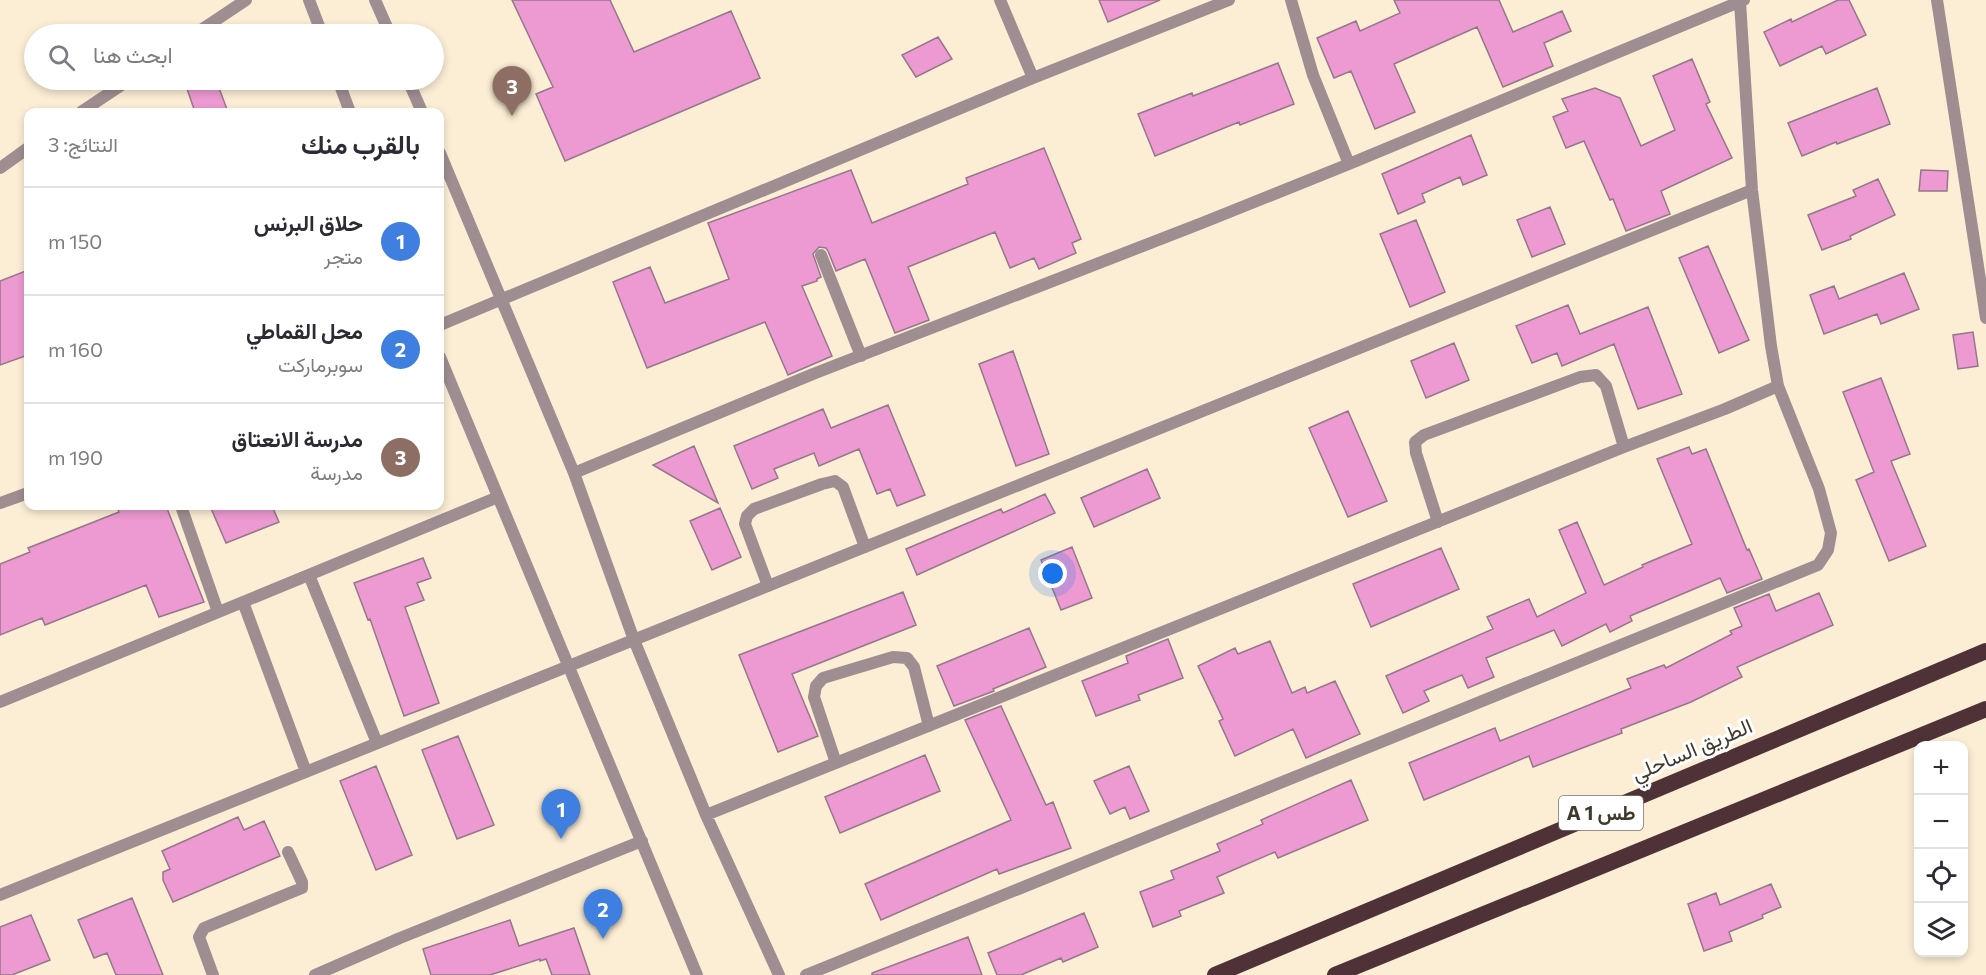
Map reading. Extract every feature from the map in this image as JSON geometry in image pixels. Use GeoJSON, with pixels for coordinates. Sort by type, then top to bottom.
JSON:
{"type":"FeatureCollection","features":[{"type":"Feature","properties":{"kind":"highway","name":"الطريق الساحلي"},"geometry":{"type":"LineString","coordinates":[[1215,975],[1986,651]]}},
{"type":"Feature","properties":{"kind":"highway","name":"A 1 طس"},"geometry":{"type":"LineString","coordinates":[[1335,975],[1986,710]]}},
{"type":"Feature","properties":{"kind":"street"},"geometry":{"type":"LineString","coordinates":[[210,24],[246,0]]}},
{"type":"Feature","properties":{"kind":"street"},"geometry":{"type":"LineString","coordinates":[[309,0],[318,24]]}},
{"type":"Feature","properties":{"kind":"street"},"geometry":{"type":"LineString","coordinates":[[375,0],[386,24]]}},
{"type":"Feature","properties":{"kind":"street"},"geometry":{"type":"LineString","coordinates":[[1000,0],[1033,78]]}},
{"type":"Feature","properties":{"kind":"street"},"geometry":{"type":"LineString","coordinates":[[444,323],[1033,78],[1228,0]]}},
{"type":"Feature","properties":{"kind":"street"},"geometry":{"type":"LineString","coordinates":[[1291,0],[1313,75],[1349,164]]}},
{"type":"Feature","properties":{"kind":"street"},"geometry":{"type":"LineString","coordinates":[[1937,0],[1986,318]]}},
{"type":"Feature","properties":{"kind":"street"},"geometry":{"type":"LineString","coordinates":[[574,473],[861,356],[1349,164],[1740,1],[1752,190],[1771,346],[1778,386],[1819,489],[1832,533],[1828,550],[1818,565],[806,975]]}},
{"type":"Feature","properties":{"kind":"street"},"geometry":{"type":"LineString","coordinates":[[87,108],[114,90]]}},
{"type":"Feature","properties":{"kind":"street"},"geometry":{"type":"LineString","coordinates":[[342,90],[348,108]]}},
{"type":"Feature","properties":{"kind":"street"},"geometry":{"type":"LineString","coordinates":[[412,90],[420,108]]}},
{"type":"Feature","properties":{"kind":"street"},"geometry":{"type":"LineString","coordinates":[[0,168],[24,151]]}},
{"type":"Feature","properties":{"kind":"street"},"geometry":{"type":"LineString","coordinates":[[444,163],[574,473],[634,640],[706,815],[779,975]]}},
{"type":"Feature","properties":{"kind":"street"},"geometry":{"type":"LineString","coordinates":[[0,895],[1752,190]]}},
{"type":"Feature","properties":{"kind":"street"},"geometry":{"type":"LineString","coordinates":[[821,255],[861,356]]}},
{"type":"Feature","properties":{"kind":"street"},"geometry":{"type":"LineString","coordinates":[[444,367],[697,975]]}},
{"type":"Feature","properties":{"kind":"street"},"geometry":{"type":"LineString","coordinates":[[1438,522],[1416,453],[1415,441],[1424,435],[1580,377],[1596,375],[1606,386],[1624,447]]}},
{"type":"Feature","properties":{"kind":"street"},"geometry":{"type":"LineString","coordinates":[[706,815],[1778,386]]}},
{"type":"Feature","properties":{"kind":"street"},"geometry":{"type":"LineString","coordinates":[[768,586],[745,525],[747,516],[754,509],[835,481],[843,487],[865,547]]}},
{"type":"Feature","properties":{"kind":"street"},"geometry":{"type":"LineString","coordinates":[[0,503],[24,494]]}},
{"type":"Feature","properties":{"kind":"street"},"geometry":{"type":"LineString","coordinates":[[0,702],[498,497]]}},
{"type":"Feature","properties":{"kind":"street"},"geometry":{"type":"LineString","coordinates":[[183,510],[218,612]]}},
{"type":"Feature","properties":{"kind":"street"},"geometry":{"type":"LineString","coordinates":[[309,575],[377,743]]}},
{"type":"Feature","properties":{"kind":"street"},"geometry":{"type":"LineString","coordinates":[[243,602],[306,772]]}},
{"type":"Feature","properties":{"kind":"street"},"geometry":{"type":"LineString","coordinates":[[836,763],[814,697],[816,686],[824,678],[893,657],[907,658],[914,667],[929,726]]}},
{"type":"Feature","properties":{"kind":"street"},"geometry":{"type":"LineString","coordinates":[[315,975],[400,938],[642,841]]}},
{"type":"Feature","properties":{"kind":"street"},"geometry":{"type":"LineString","coordinates":[[213,975],[199,937],[204,928],[302,888],[302,882],[288,852]]}},
{"type":"Feature","properties":{"kind":"building"},"geometry":{"type":"Polygon","coordinates":[[[512,0],[610,0],[634,52],[731,11],[760,78],[565,161],[536,94],[553,87],[512,0]]]}},
{"type":"Feature","properties":{"kind":"building"},"geometry":{"type":"Polygon","coordinates":[[[1099,0],[1160,0],[1108,22],[1099,0]]]}},
{"type":"Feature","properties":{"kind":"building"},"geometry":{"type":"Polygon","coordinates":[[[1394,0],[1499,0],[1513,32],[1562,11],[1571,31],[1544,43],[1553,66],[1503,87],[1477,27],[1394,64],[1415,112],[1375,129],[1351,71],[1334,78],[1317,38],[1356,21],[1360,31],[1400,13],[1394,0]]]}},
{"type":"Feature","properties":{"kind":"building"},"geometry":{"type":"Polygon","coordinates":[[[1838,0],[1849,0],[1866,35],[1826,54],[1822,46],[1780,66],[1764,32],[1791,19],[1792,22],[1838,0]]]}},
{"type":"Feature","properties":{"kind":"building"},"geometry":{"type":"Polygon","coordinates":[[[938,37],[952,59],[916,77],[902,55],[938,37]]]}},
{"type":"Feature","properties":{"kind":"building"},"geometry":{"type":"Polygon","coordinates":[[[1692,59],[1710,102],[1706,104],[1732,158],[1661,191],[1670,214],[1626,231],[1584,141],[1566,148],[1553,117],[1568,111],[1562,99],[1595,88],[1620,98],[1641,146],[1675,130],[1653,76],[1692,59]]]}},
{"type":"Feature","properties":{"kind":"building"},"geometry":{"type":"Polygon","coordinates":[[[1278,63],[1294,104],[1240,125],[1239,122],[1155,156],[1138,114],[1192,93],[1193,96],[1278,63]]]}},
{"type":"Feature","properties":{"kind":"building"},"geometry":{"type":"Polygon","coordinates":[[[1877,88],[1890,124],[1802,156],[1788,123],[1877,88]]]}},
{"type":"Feature","properties":{"kind":"building"},"geometry":{"type":"Polygon","coordinates":[[[187,90],[220,90],[226,108],[194,108],[187,90]]]}},
{"type":"Feature","properties":{"kind":"building"},"geometry":{"type":"Polygon","coordinates":[[[1471,135],[1487,175],[1463,185],[1460,177],[1422,194],[1425,202],[1398,214],[1382,174],[1471,135]]]}},
{"type":"Feature","properties":{"kind":"building"},"geometry":{"type":"Polygon","coordinates":[[[1044,148],[1081,239],[1072,243],[1076,253],[1039,269],[1034,258],[1010,268],[995,232],[908,267],[929,320],[895,333],[865,259],[836,271],[826,248],[819,247],[813,254],[821,277],[817,281],[802,286],[832,356],[788,375],[765,322],[647,368],[613,282],[650,267],[665,303],[729,279],[708,223],[851,170],[872,223],[968,184],[966,178],[1044,148]]]}},
{"type":"Feature","properties":{"kind":"building"},"geometry":{"type":"Polygon","coordinates":[[[1921,170],[1948,171],[1947,191],[1919,191],[1921,170]]]}},
{"type":"Feature","properties":{"kind":"building"},"geometry":{"type":"Polygon","coordinates":[[[1878,179],[1895,215],[1850,236],[1851,239],[1822,250],[1808,215],[1856,196],[1853,190],[1878,179]]]}},
{"type":"Feature","properties":{"kind":"building"},"geometry":{"type":"Polygon","coordinates":[[[1550,207],[1565,244],[1532,257],[1517,220],[1550,207]]]}},
{"type":"Feature","properties":{"kind":"building"},"geometry":{"type":"Polygon","coordinates":[[[1416,220],[1445,292],[1410,307],[1380,234],[1416,220]]]}},
{"type":"Feature","properties":{"kind":"building"},"geometry":{"type":"Polygon","coordinates":[[[1708,246],[1749,340],[1719,353],[1679,258],[1708,246]]]}},
{"type":"Feature","properties":{"kind":"building"},"geometry":{"type":"Polygon","coordinates":[[[24,272],[24,356],[0,365],[0,281],[24,272]]]}},
{"type":"Feature","properties":{"kind":"building"},"geometry":{"type":"Polygon","coordinates":[[[1904,273],[1919,309],[1881,324],[1877,314],[1824,334],[1810,295],[1834,286],[1839,299],[1904,273]]]}},
{"type":"Feature","properties":{"kind":"building"},"geometry":{"type":"Polygon","coordinates":[[[1568,305],[1580,334],[1648,307],[1682,394],[1638,409],[1614,344],[1562,366],[1557,353],[1532,363],[1516,326],[1568,305]]]}},
{"type":"Feature","properties":{"kind":"building"},"geometry":{"type":"Polygon","coordinates":[[[1973,332],[1978,366],[1958,369],[1953,335],[1973,332]]]}},
{"type":"Feature","properties":{"kind":"building"},"geometry":{"type":"Polygon","coordinates":[[[1454,343],[1469,380],[1426,398],[1411,361],[1454,343]]]}},
{"type":"Feature","properties":{"kind":"building"},"geometry":{"type":"Polygon","coordinates":[[[1013,351],[1049,454],[1016,466],[979,364],[1013,351]]]}},
{"type":"Feature","properties":{"kind":"building"},"geometry":{"type":"Polygon","coordinates":[[[1881,378],[1910,454],[1891,461],[1926,546],[1889,561],[1856,480],[1874,472],[1843,392],[1881,378]]]}},
{"type":"Feature","properties":{"kind":"building"},"geometry":{"type":"Polygon","coordinates":[[[888,405],[925,495],[897,506],[890,489],[877,494],[859,449],[819,466],[814,453],[774,469],[778,478],[752,489],[734,446],[823,409],[831,428],[888,405]]]}},
{"type":"Feature","properties":{"kind":"building"},"geometry":{"type":"Polygon","coordinates":[[[1348,411],[1387,501],[1348,517],[1309,428],[1348,411]]]}},
{"type":"Feature","properties":{"kind":"building"},"geometry":{"type":"Polygon","coordinates":[[[694,446],[718,503],[653,465],[694,446]]]}},
{"type":"Feature","properties":{"kind":"building"},"geometry":{"type":"Polygon","coordinates":[[[1689,447],[1692,454],[1706,449],[1747,550],[1749,549],[1762,579],[1727,593],[1720,578],[1630,616],[1632,621],[1610,632],[1606,624],[1562,646],[1554,630],[1486,658],[1494,677],[1468,688],[1462,675],[1424,691],[1429,701],[1403,713],[1386,676],[1493,629],[1487,617],[1529,599],[1537,617],[1586,593],[1559,530],[1577,522],[1604,585],[1643,567],[1642,565],[1692,544],[1657,459],[1689,447]]]}},
{"type":"Feature","properties":{"kind":"building"},"geometry":{"type":"Polygon","coordinates":[[[1147,469],[1160,498],[1094,527],[1081,498],[1147,469]]]}},
{"type":"Feature","properties":{"kind":"building"},"geometry":{"type":"Polygon","coordinates":[[[1045,494],[1055,513],[917,575],[906,549],[1001,509],[1003,513],[1045,494]]]}},
{"type":"Feature","properties":{"kind":"building"},"geometry":{"type":"Polygon","coordinates":[[[720,508],[741,557],[712,570],[690,521],[720,508]]]}},
{"type":"Feature","properties":{"kind":"building"},"geometry":{"type":"Polygon","coordinates":[[[118,510],[168,510],[204,602],[159,617],[146,585],[45,625],[42,618],[0,635],[0,564],[30,552],[28,548],[119,512],[118,510]]]}},
{"type":"Feature","properties":{"kind":"building"},"geometry":{"type":"Polygon","coordinates":[[[212,510],[274,510],[279,522],[226,543],[212,510]]]}},
{"type":"Feature","properties":{"kind":"building"},"geometry":{"type":"Polygon","coordinates":[[[1072,547],[1092,598],[1061,610],[1041,560],[1072,547]]]}},
{"type":"Feature","properties":{"kind":"building"},"geometry":{"type":"Polygon","coordinates":[[[1441,548],[1459,589],[1371,627],[1353,584],[1441,548]]]}},
{"type":"Feature","properties":{"kind":"building"},"geometry":{"type":"Polygon","coordinates":[[[423,558],[431,578],[417,583],[424,600],[405,607],[439,703],[404,716],[370,619],[368,620],[354,583],[423,558]]]}},
{"type":"Feature","properties":{"kind":"building"},"geometry":{"type":"Polygon","coordinates":[[[903,592],[916,625],[792,674],[818,736],[778,752],[739,655],[903,592]]]}},
{"type":"Feature","properties":{"kind":"building"},"geometry":{"type":"Polygon","coordinates":[[[1819,593],[1833,625],[1737,667],[1742,677],[1691,702],[1621,729],[1622,733],[1533,767],[1529,756],[1424,800],[1409,763],[1495,728],[1500,741],[1631,688],[1627,679],[1664,665],[1666,668],[1732,634],[1730,631],[1742,626],[1734,608],[1769,594],[1776,611],[1819,593]]]}},
{"type":"Feature","properties":{"kind":"building"},"geometry":{"type":"Polygon","coordinates":[[[1029,628],[1046,667],[993,689],[994,691],[954,706],[937,666],[1029,628]]]}},
{"type":"Feature","properties":{"kind":"building"},"geometry":{"type":"Polygon","coordinates":[[[1168,639],[1183,678],[1138,695],[1140,700],[1096,716],[1082,681],[1128,663],[1126,656],[1168,639]]]}},
{"type":"Feature","properties":{"kind":"building"},"geometry":{"type":"Polygon","coordinates":[[[1270,641],[1292,693],[1305,687],[1307,693],[1335,681],[1360,734],[1306,758],[1293,729],[1235,756],[1219,721],[1223,719],[1198,666],[1235,648],[1238,654],[1270,641]]]}},
{"type":"Feature","properties":{"kind":"building"},"geometry":{"type":"Polygon","coordinates":[[[1001,706],[1046,805],[1053,802],[1071,848],[999,874],[997,869],[881,920],[865,884],[1011,820],[965,720],[1001,706]]]}},
{"type":"Feature","properties":{"kind":"building"},"geometry":{"type":"Polygon","coordinates":[[[458,736],[494,825],[457,839],[422,750],[458,736]]]}},
{"type":"Feature","properties":{"kind":"building"},"geometry":{"type":"Polygon","coordinates":[[[925,755],[940,791],[840,833],[825,797],[925,755]]]}},
{"type":"Feature","properties":{"kind":"building"},"geometry":{"type":"Polygon","coordinates":[[[376,766],[412,855],[376,870],[340,781],[376,766]]]}},
{"type":"Feature","properties":{"kind":"building"},"geometry":{"type":"Polygon","coordinates":[[[1129,766],[1149,811],[1130,819],[1125,807],[1110,814],[1094,781],[1129,766]]]}},
{"type":"Feature","properties":{"kind":"building"},"geometry":{"type":"Polygon","coordinates":[[[1351,780],[1368,820],[1278,858],[1275,852],[1217,877],[1224,893],[1179,911],[1181,916],[1153,927],[1140,892],[1174,879],[1171,871],[1220,851],[1217,844],[1263,824],[1261,820],[1351,780]]]}},
{"type":"Feature","properties":{"kind":"building"},"geometry":{"type":"Polygon","coordinates":[[[238,817],[244,830],[264,821],[280,856],[173,902],[163,880],[163,872],[170,869],[162,851],[238,817]]]}},
{"type":"Feature","properties":{"kind":"building"},"geometry":{"type":"Polygon","coordinates":[[[1771,884],[1781,907],[1762,915],[1763,918],[1729,932],[1732,941],[1704,951],[1688,904],[1716,893],[1720,905],[1771,884]]]}},
{"type":"Feature","properties":{"kind":"building"},"geometry":{"type":"Polygon","coordinates":[[[132,898],[163,975],[116,975],[107,953],[94,958],[78,920],[132,898]]]}},
{"type":"Feature","properties":{"kind":"building"},"geometry":{"type":"Polygon","coordinates":[[[1084,913],[1098,947],[1063,962],[1061,958],[1021,975],[997,975],[988,953],[1084,913]]]}},
{"type":"Feature","properties":{"kind":"building"},"geometry":{"type":"Polygon","coordinates":[[[31,915],[50,960],[12,975],[0,975],[0,927],[31,915]]]}},
{"type":"Feature","properties":{"kind":"building"},"geometry":{"type":"Polygon","coordinates":[[[510,920],[519,946],[574,928],[590,975],[552,975],[546,959],[540,961],[540,959],[490,975],[431,975],[423,949],[510,920]]]}},
{"type":"Feature","properties":{"kind":"building"},"geometry":{"type":"Polygon","coordinates":[[[968,937],[982,975],[872,975],[872,973],[968,937]]]}},
{"type":"Feature","properties":{"kind":"place","name":"مدرسة الانعتاق"},"geometry":{"type":"Point","coordinates":[512,116]}},
{"type":"Feature","properties":{"kind":"place","name":"حلاق البرنس"},"geometry":{"type":"Point","coordinates":[561,839]}},
{"type":"Feature","properties":{"kind":"place","name":"محل القماطي"},"geometry":{"type":"Point","coordinates":[603,939]}}]}
